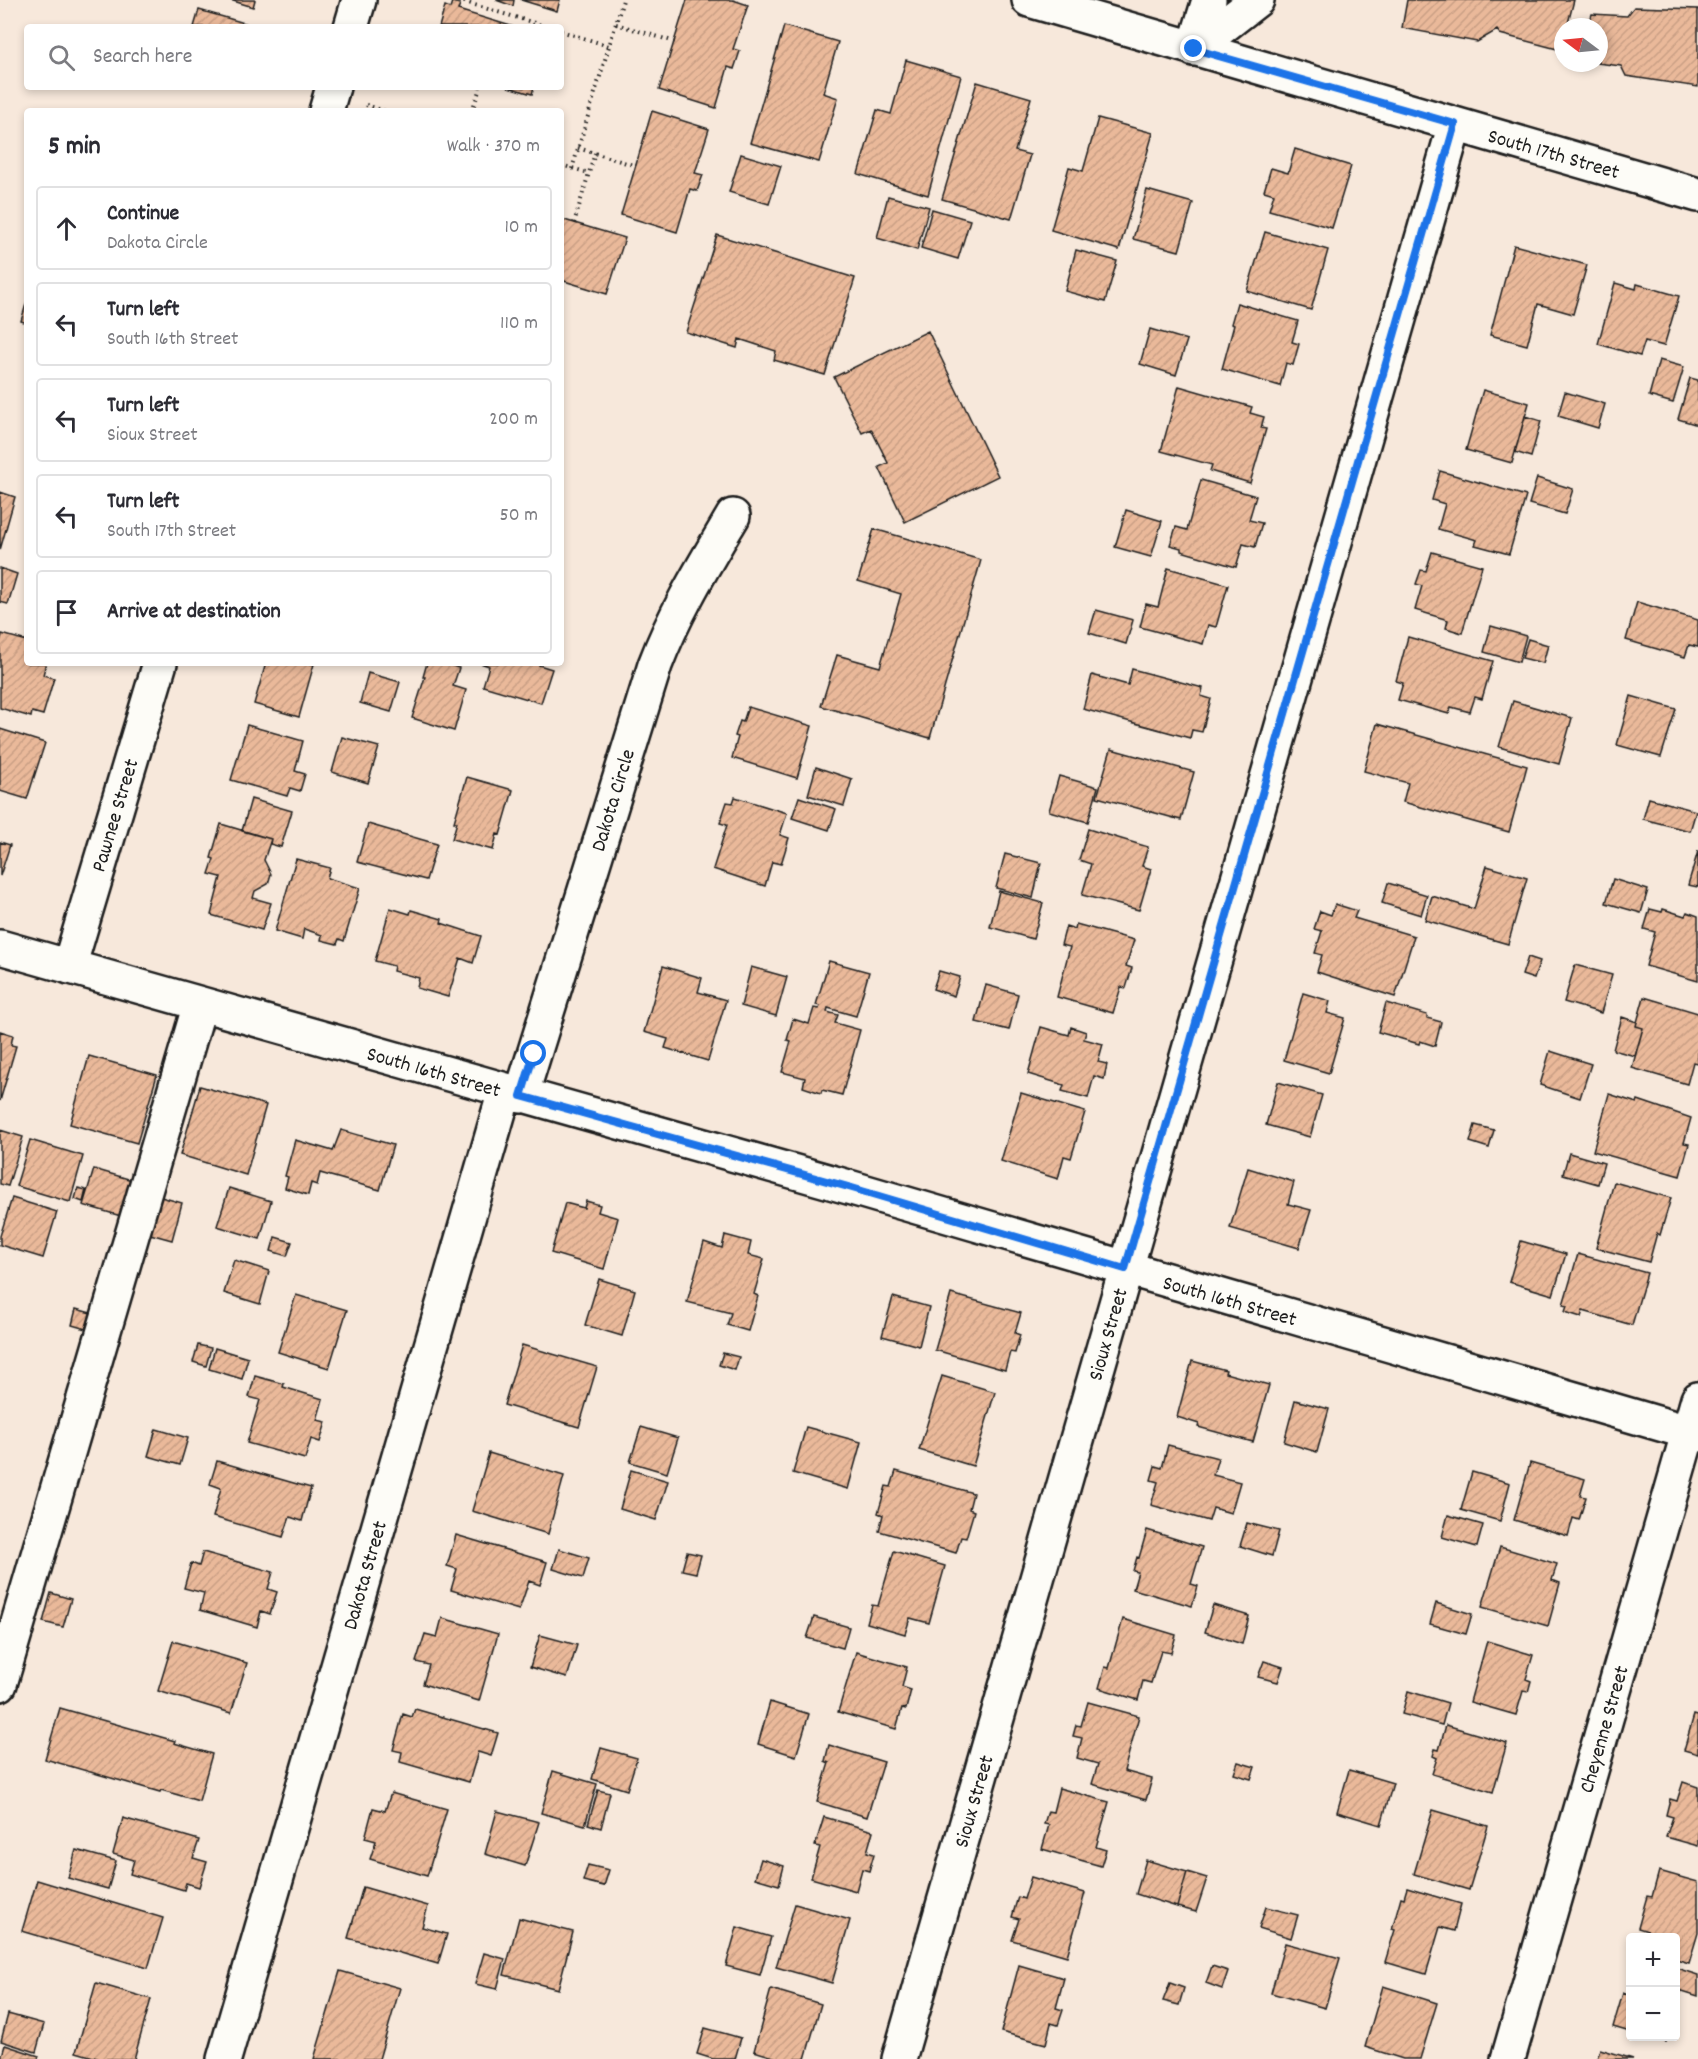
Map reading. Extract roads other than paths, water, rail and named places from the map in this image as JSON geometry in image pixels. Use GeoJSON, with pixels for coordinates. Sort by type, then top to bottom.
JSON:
{"type":"FeatureCollection","features":[{"type":"Feature","properties":{"kind":"street"},"geometry":{"type":"LineString","coordinates":[[352,24],[359,0]]}},
{"type":"Feature","properties":{"kind":"street","name":"South 17th Street"},"geometry":{"type":"LineString","coordinates":[[1029,0],[1698,195]]}},
{"type":"Feature","properties":{"kind":"street"},"geometry":{"type":"LineString","coordinates":[[1194,49],[1209,0]]}},
{"type":"Feature","properties":{"kind":"street"},"geometry":{"type":"LineString","coordinates":[[1194,49],[1257,0]]}},
{"type":"Feature","properties":{"kind":"street"},"geometry":{"type":"LineString","coordinates":[[327,108],[332,90]]}},
{"type":"Feature","properties":{"kind":"street","name":"Sioux Street"},"geometry":{"type":"LineString","coordinates":[[899,2059],[1455,124]]}},
{"type":"Feature","properties":{"kind":"street","name":"Dakota Circle"},"geometry":{"type":"LineString","coordinates":[[513,1094],[655,665],[669,629],[687,593],[733,516]]}},
{"type":"Feature","properties":{"kind":"street","name":"Pawnee Street"},"geometry":{"type":"LineString","coordinates":[[69,967],[159,666]]}},
{"type":"Feature","properties":{"kind":"street","name":"South 16th Street"},"geometry":{"type":"LineString","coordinates":[[0,947],[513,1094],[852,1188],[1693,1434]]}},
{"type":"Feature","properties":{"kind":"street"},"geometry":{"type":"LineString","coordinates":[[0,1684],[200,1004]]}},
{"type":"Feature","properties":{"kind":"street","name":"Dakota Street"},"geometry":{"type":"LineString","coordinates":[[224,2059],[513,1094]]}},
{"type":"Feature","properties":{"kind":"street","name":"Cheyenne Street"},"geometry":{"type":"LineString","coordinates":[[1508,2059],[1693,1434],[1698,1399]]}}]}
